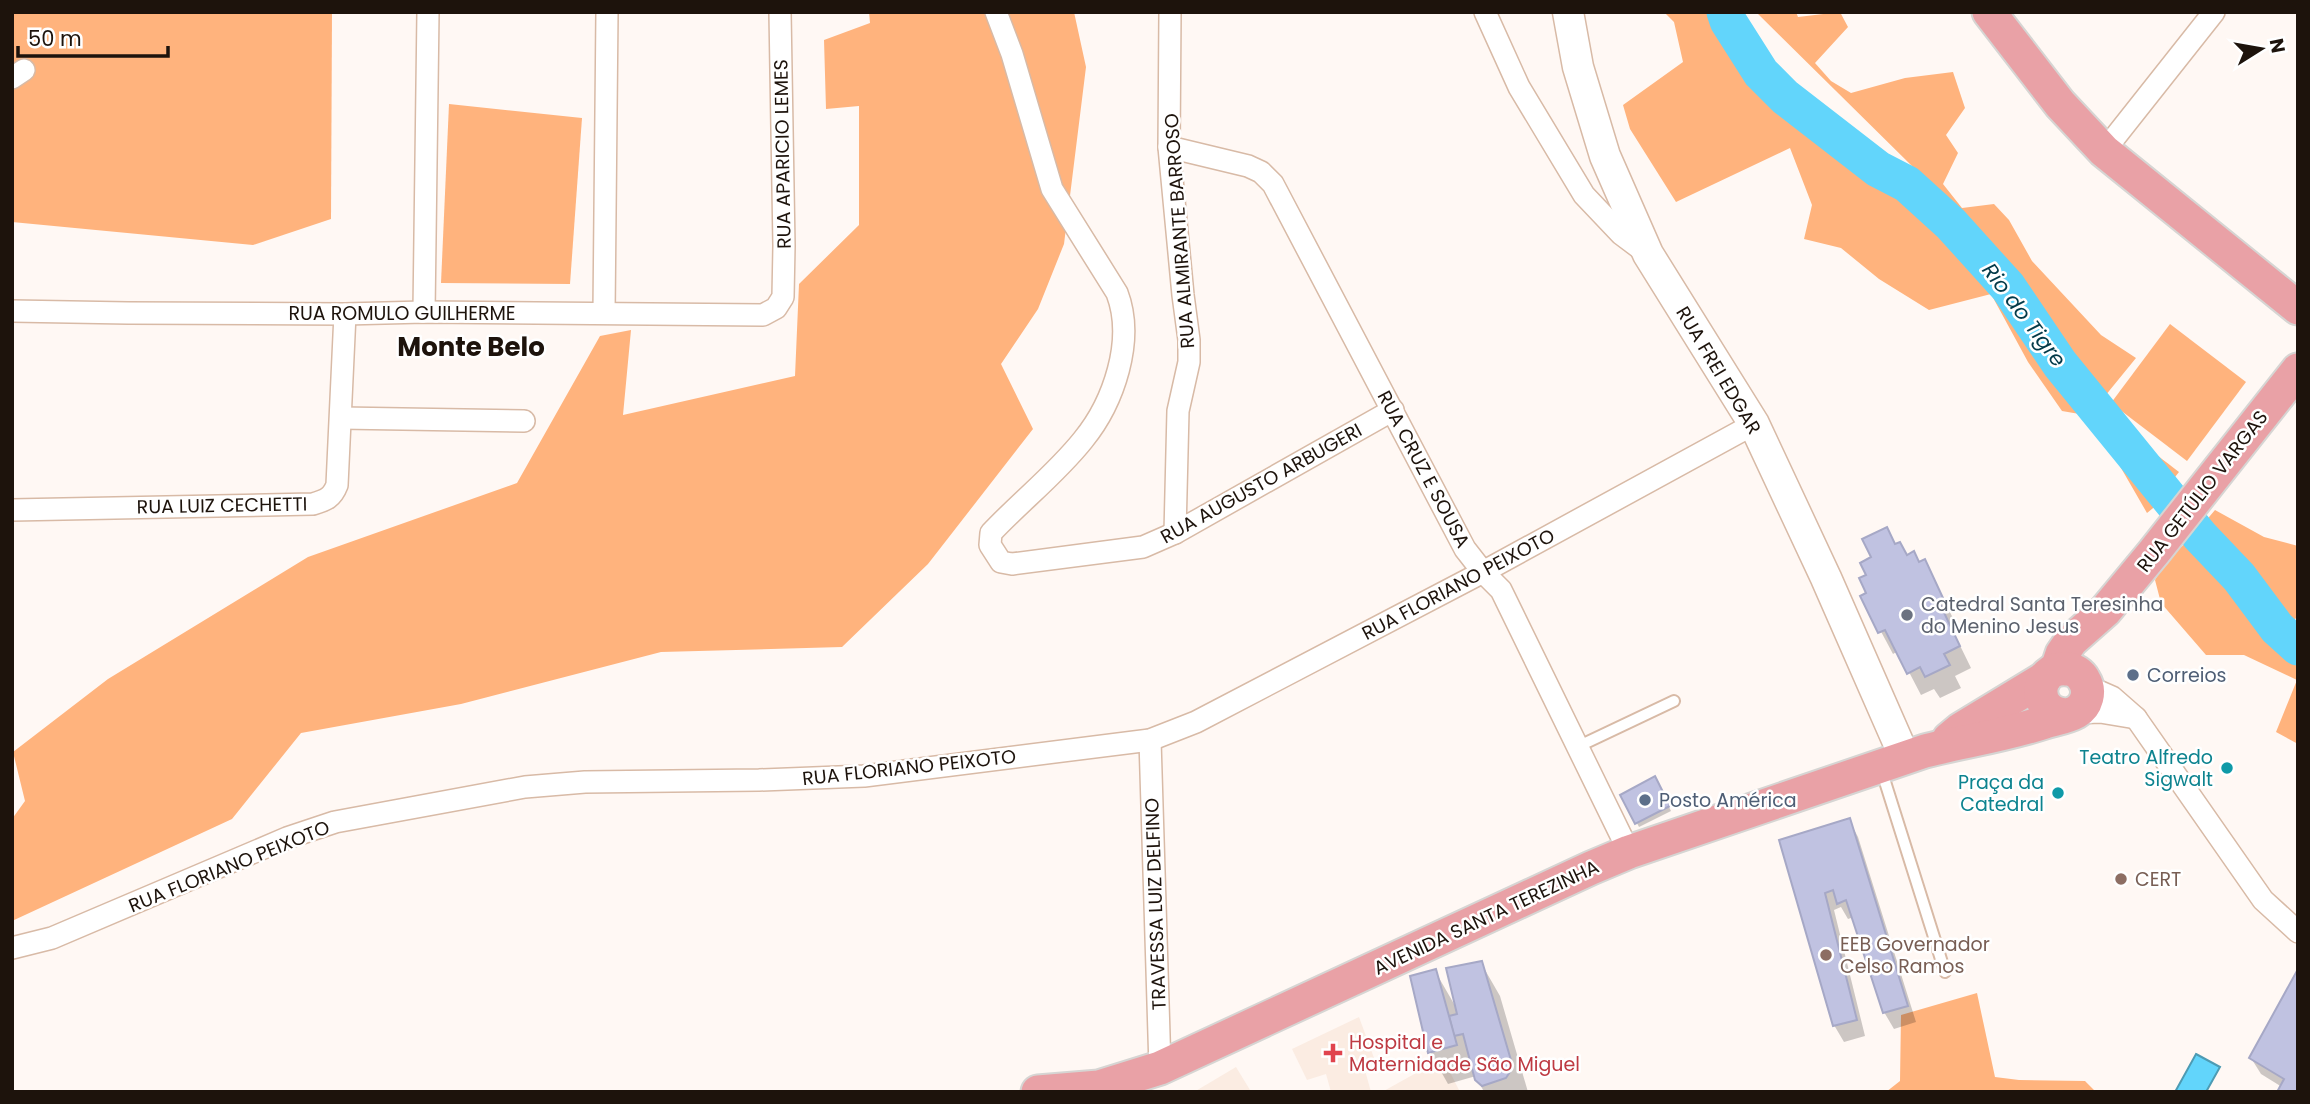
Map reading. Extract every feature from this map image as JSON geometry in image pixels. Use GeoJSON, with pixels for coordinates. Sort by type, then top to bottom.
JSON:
{"type":"FeatureCollection","features":[{"type":"Feature","properties":{"kind":"main road"},"geometry":{"type":"LineString","coordinates":[[1989,12],[2060,104],[2104,151],[2298,308]]}},
{"type":"Feature","properties":{"kind":"main road","name":"RUA GETÚLIO VARGAS"},"geometry":{"type":"LineString","coordinates":[[2069,690],[2062,654],[2071,641],[2105,611],[2298,370]]}},
{"type":"Feature","properties":{"kind":"main road","name":"AVENIDA SANTA TEREZINHA"},"geometry":{"type":"LineString","coordinates":[[1938,748],[1961,729],[2069,690]]}},
{"type":"Feature","properties":{"kind":"main road","name":"AVENIDA SANTA TEREZINHA"},"geometry":{"type":"LineString","coordinates":[[1038,1092],[1099,1089],[1160,1068],[1629,852],[1892,762],[1938,748],[1964,744],[2069,690]]}},
{"type":"Feature","properties":{"kind":"street"},"geometry":{"type":"LineString","coordinates":[[424,312],[428,12]]}},
{"type":"Feature","properties":{"kind":"street"},"geometry":{"type":"LineString","coordinates":[[604,313],[607,12]]}},
{"type":"Feature","properties":{"kind":"street","name":"RUA APARICIO LEMES"},"geometry":{"type":"LineString","coordinates":[[780,12],[783,296]]}},
{"type":"Feature","properties":{"kind":"street","name":"RUA AUGUSTO ARBUGERI"},"geometry":{"type":"LineString","coordinates":[[996,12],[1012,54],[1052,189],[1117,293],[1124,310],[1125,324],[1120,362],[1097,421],[1070,455],[991,533],[990,545],[1001,562],[1012,564],[1143,547],[1175,533],[1393,410]]}},
{"type":"Feature","properties":{"kind":"street","name":"RUA ALMIRANTE BARROSO"},"geometry":{"type":"LineString","coordinates":[[1170,12],[1169,147],[1189,340],[1189,362],[1178,411],[1175,533]]}},
{"type":"Feature","properties":{"kind":"street","name":"RUA FREI EDGAR"},"geometry":{"type":"LineString","coordinates":[[1485,12],[1519,87],[1584,195],[1621,234],[1648,254],[1754,424],[1826,578],[1892,762]]}},
{"type":"Feature","properties":{"kind":"street"},"geometry":{"type":"LineString","coordinates":[[1567,12],[1578,68],[1605,156],[1648,254]]}},
{"type":"Feature","properties":{"kind":"street"},"geometry":{"type":"LineString","coordinates":[[2104,151],[2214,12]]}},
{"type":"Feature","properties":{"kind":"street","name":"RUA CRUZ E SOUSA"},"geometry":{"type":"LineString","coordinates":[[1169,147],[1248,166],[1262,172],[1273,184],[1465,549],[1501,590],[1629,852]]}},
{"type":"Feature","properties":{"kind":"street","name":"RUA ROMULO GUILHERME"},"geometry":{"type":"LineString","coordinates":[[12,311],[763,315],[776,308],[783,296]]}},
{"type":"Feature","properties":{"kind":"street","name":"RUA LUIZ CECHETTI"},"geometry":{"type":"LineString","coordinates":[[12,510],[325,501],[333,495],[337,485],[345,314]]}},
{"type":"Feature","properties":{"kind":"street"},"geometry":{"type":"LineString","coordinates":[[341,418],[524,422]]}},
{"type":"Feature","properties":{"kind":"street","name":"RUA FLORIANO PEIXOTO"},"geometry":{"type":"LineString","coordinates":[[12,948],[52,938],[287,838],[335,822],[525,787],[586,782],[864,776],[1150,740],[1196,722],[1483,572],[1754,424]]}},
{"type":"Feature","properties":{"kind":"street"},"geometry":{"type":"LineString","coordinates":[[2069,690],[2112,697],[2136,718],[2263,900],[2298,932]]}},
{"type":"Feature","properties":{"kind":"street","name":"TRAVESSA LUIZ DELFINO"},"geometry":{"type":"LineString","coordinates":[[1150,740],[1160,1068]]}},
{"type":"Feature","properties":{"kind":"lane"},"geometry":{"type":"LineString","coordinates":[[1577,747],[1674,701]]}},
{"type":"Feature","properties":{"kind":"lane"},"geometry":{"type":"LineString","coordinates":[[1892,762],[1945,972]]}},
{"type":"Feature","properties":{"kind":"shaded area"},"geometry":{"type":"Polygon","coordinates":[[[12,12],[332,12],[331,219],[253,245],[12,222],[12,12]]]}},
{"type":"Feature","properties":{"kind":"shaded area"},"geometry":{"type":"Polygon","coordinates":[[[869,12],[1074,12],[1086,67],[1064,244],[1038,309],[1001,364],[1033,429],[928,564],[842,647],[661,652],[461,704],[301,733],[232,819],[12,921],[12,819],[25,801],[13,752],[108,679],[308,557],[517,483],[600,336],[631,330],[623,415],[795,376],[799,284],[859,225],[859,106],[826,109],[824,40],[870,23],[869,12]]]}},
{"type":"Feature","properties":{"kind":"shaded area"},"geometry":{"type":"Polygon","coordinates":[[[1664,12],[1721,12],[1752,72],[1788,107],[1970,248],[2144,483],[2163,500],[2147,513],[2091,416],[2062,411],[2028,362],[1991,294],[1929,310],[1879,279],[1841,248],[1804,239],[1812,205],[1790,148],[1676,202],[1630,129],[1623,105],[1683,62],[1674,22],[1664,12]]]}},
{"type":"Feature","properties":{"kind":"shaded area"},"geometry":{"type":"Polygon","coordinates":[[[1756,12],[1796,12],[1798,17],[1840,12],[1848,27],[1815,63],[1831,81],[1851,93],[1905,78],[1953,72],[1965,108],[1946,135],[1958,153],[1943,184],[1962,208],[1994,204],[2009,220],[2032,261],[2101,335],[2136,358],[2105,396],[2128,429],[2179,472],[2167,487],[2105,408],[2091,376],[1990,243],[1756,12]]]}},
{"type":"Feature","properties":{"kind":"shaded area"},"geometry":{"type":"Polygon","coordinates":[[[449,104],[582,118],[570,284],[441,283],[449,104]]]}},
{"type":"Feature","properties":{"kind":"shaded area"},"geometry":{"type":"Polygon","coordinates":[[[2170,324],[2246,382],[2187,461],[2111,403],[2170,324]]]}},
{"type":"Feature","properties":{"kind":"shaded area"},"geometry":{"type":"Polygon","coordinates":[[[2215,510],[2264,537],[2298,546],[2298,614],[2292,625],[2204,523],[2215,510]]]}},
{"type":"Feature","properties":{"kind":"shaded area"},"geometry":{"type":"Polygon","coordinates":[[[2193,537],[2298,658],[2298,744],[2276,732],[2297,680],[2244,655],[2206,655],[2161,603],[2155,580],[2168,558],[2193,537]]]}},
{"type":"Feature","properties":{"kind":"shaded area"},"geometry":{"type":"Polygon","coordinates":[[[1977,993],[1995,1077],[2085,1081],[2096,1092],[1886,1092],[1900,1081],[1901,1015],[1977,993]]]}},
{"type":"Feature","properties":{"kind":"shaded area","name":"Hospital e Maternidade São Miguel"},"geometry":{"type":"Polygon","coordinates":[[[1359,1017],[1374,1058],[1363,1063],[1371,1092],[1331,1092],[1326,1074],[1307,1080],[1292,1049],[1359,1017]]]}},
{"type":"Feature","properties":{"kind":"shaded area","name":"Hospital e Maternidade São Miguel"},"geometry":{"type":"Polygon","coordinates":[[[1443,1058],[1460,1092],[1382,1092],[1443,1058]]]}},
{"type":"Feature","properties":{"kind":"shaded area"},"geometry":{"type":"Polygon","coordinates":[[[1236,1067],[1250,1090],[1248,1092],[1194,1092],[1236,1067]]]}},
{"type":"Feature","properties":{"kind":"water"},"geometry":{"type":"Polygon","coordinates":[[[2196,1054],[2220,1067],[2206,1092],[2175,1092],[2196,1054]]]}},
{"type":"Feature","properties":{"kind":"building","name":"Catedral Santa Teresinha do Menino Jesus"},"geometry":{"type":"Polygon","coordinates":[[[1887,527],[1895,544],[1900,542],[1907,555],[1914,551],[1919,562],[1925,559],[1943,598],[1938,600],[1960,646],[1944,654],[1950,665],[1925,677],[1920,667],[1907,674],[1885,630],[1878,633],[1860,596],[1866,593],[1859,578],[1866,575],[1860,563],[1871,557],[1862,539],[1887,527]]]}},
{"type":"Feature","properties":{"kind":"building","name":"Posto América"},"geometry":{"type":"Polygon","coordinates":[[[1655,776],[1670,806],[1635,824],[1620,795],[1655,776]]]}},
{"type":"Feature","properties":{"kind":"building","name":"EEB Governador Celso Ramos"},"geometry":{"type":"Polygon","coordinates":[[[1850,818],[1908,1006],[1883,1013],[1846,900],[1837,904],[1833,890],[1825,893],[1857,1020],[1833,1026],[1779,840],[1850,818]]]}},
{"type":"Feature","properties":{"kind":"building"},"geometry":{"type":"Polygon","coordinates":[[[1482,961],[1513,1067],[1506,1078],[1482,1086],[1475,1080],[1463,1034],[1454,1036],[1449,1016],[1457,1014],[1446,968],[1482,961]]]}},
{"type":"Feature","properties":{"kind":"building"},"geometry":{"type":"Polygon","coordinates":[[[1436,969],[1457,1045],[1428,1053],[1410,976],[1436,969]]]}},
{"type":"Feature","properties":{"kind":"building"},"geometry":{"type":"Polygon","coordinates":[[[2298,969],[2298,1092],[2277,1092],[2284,1079],[2249,1058],[2298,969]]]}},
{"type":"Feature","properties":{"kind":"waterway","name":"Rio do Tigre"},"geometry":{"type":"LineString","coordinates":[[1725,12],[1761,73],[1785,97],[1878,169],[1907,184],[1951,224],[2008,287],[2060,364],[2200,536],[2239,577],[2277,628],[2298,647]]}},
{"type":"Feature","properties":{"kind":"place","name":"Catedral Santa Teresinha do Menino Jesus"},"geometry":{"type":"Point","coordinates":[1907,615]}},
{"type":"Feature","properties":{"kind":"place","name":"Correios"},"geometry":{"type":"Point","coordinates":[2133,675]}},
{"type":"Feature","properties":{"kind":"place","name":"Teatro Alfredo Sigwalt"},"geometry":{"type":"Point","coordinates":[2227,768]}},
{"type":"Feature","properties":{"kind":"place","name":"Praça da Catedral"},"geometry":{"type":"Point","coordinates":[2058,793]}},
{"type":"Feature","properties":{"kind":"place","name":"Posto América"},"geometry":{"type":"Point","coordinates":[1645,800]}},
{"type":"Feature","properties":{"kind":"place","name":"CERT"},"geometry":{"type":"Point","coordinates":[2121,879]}},
{"type":"Feature","properties":{"kind":"place","name":"EEB Governador Celso Ramos"},"geometry":{"type":"Point","coordinates":[1826,955]}},
{"type":"Feature","properties":{"kind":"place","name":"Hospital e Maternidade São Miguel"},"geometry":{"type":"Point","coordinates":[1333,1053]}},
{"type":"Feature","properties":{"kind":"district","name":"Monte Belo"},"geometry":{"type":"Point","coordinates":[471,347]}}]}
